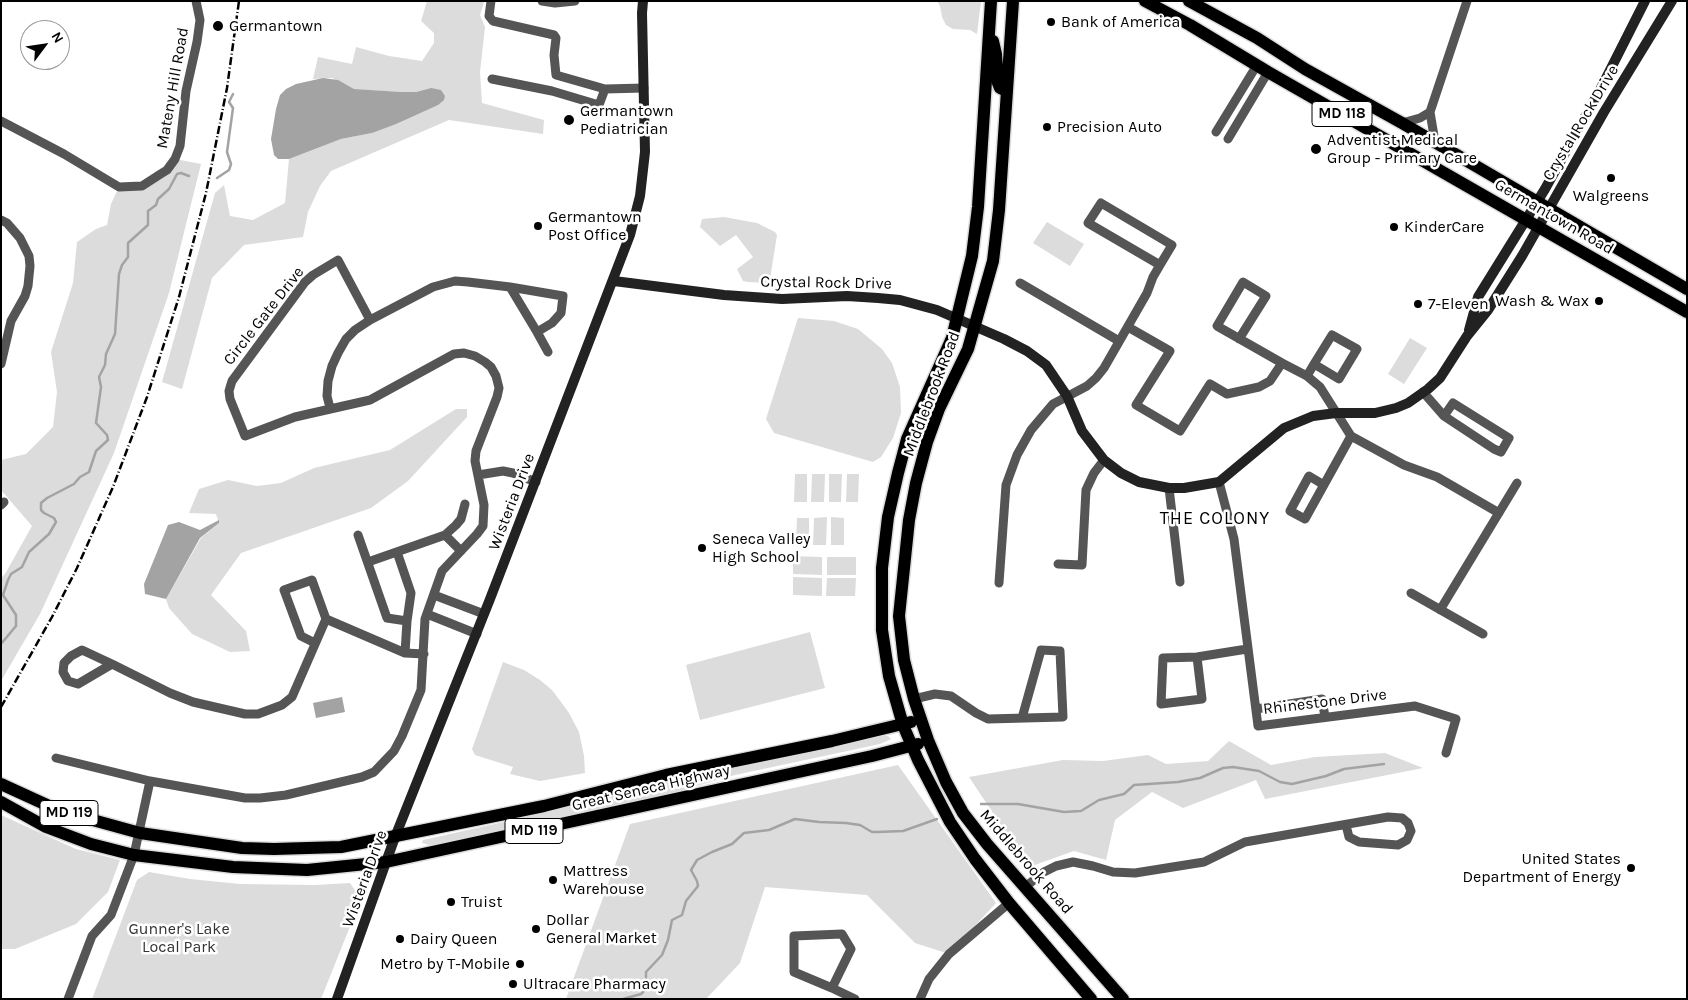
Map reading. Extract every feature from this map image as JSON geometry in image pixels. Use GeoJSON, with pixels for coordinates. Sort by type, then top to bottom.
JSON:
{"type":"FeatureCollection","features":[{"type":"Feature","properties":{"kind":"main road","name":"Middlebrook Road"},"geometry":{"type":"LineString","coordinates":[[991,1],[978,208],[972,256],[952,338],[907,439],[888,517],[882,568],[882,630],[889,676],[903,725],[950,822],[975,859],[1009,903],[1091,999]]}},
{"type":"Feature","properties":{"kind":"main road","name":"Middlebrook Road"},"geometry":{"type":"LineString","coordinates":[[1013,1],[999,210],[993,260],[968,349],[939,409],[927,442],[908,520],[899,616],[904,660],[920,720],[946,782],[964,813],[987,844],[1123,999]]}},
{"type":"Feature","properties":{"kind":"main road","name":"Germantown Road"},"geometry":{"type":"LineString","coordinates":[[1145,1],[1190,25],[1257,66],[1687,312]]}},
{"type":"Feature","properties":{"kind":"main road","name":"Germantown Road"},"geometry":{"type":"LineString","coordinates":[[1189,1],[1257,38],[1305,68],[1687,289]]}},
{"type":"Feature","properties":{"kind":"main road"},"geometry":{"type":"LineString","coordinates":[[989,29],[996,54],[998,83],[1000,88],[1006,91]]}},
{"type":"Feature","properties":{"kind":"main road","name":"Great Seneca Highway"},"geometry":{"type":"LineString","coordinates":[[1,784],[60,811],[140,833],[242,848],[341,847],[544,806],[666,775],[920,720]]}},
{"type":"Feature","properties":{"kind":"main road","name":"Great Seneca Highway"},"geometry":{"type":"LineString","coordinates":[[1,802],[46,827],[92,844],[134,855],[233,867],[307,870],[386,862],[614,814],[912,746],[928,740]]}},
{"type":"Feature","properties":{"kind":"street","name":"Mateny Hill Road"},"geometry":{"type":"LineString","coordinates":[[1,121],[64,154],[119,187],[142,186],[159,176],[167,170],[180,146],[186,91],[200,20],[196,1]]}},
{"type":"Feature","properties":{"kind":"street"},"geometry":{"type":"LineString","coordinates":[[491,1],[489,16],[493,21],[554,35],[556,38],[554,55],[556,75],[552,90]]}},
{"type":"Feature","properties":{"kind":"street"},"geometry":{"type":"LineString","coordinates":[[542,1],[555,3],[575,1]]}},
{"type":"Feature","properties":{"kind":"street","name":"Wisteria Drive"},"geometry":{"type":"LineString","coordinates":[[337,999],[395,837],[477,634],[614,282],[630,235],[640,196],[645,152],[643,1]]}},
{"type":"Feature","properties":{"kind":"street"},"geometry":{"type":"LineString","coordinates":[[1435,142],[1430,112],[1467,1]]}},
{"type":"Feature","properties":{"kind":"street","name":"Crystal Rock Drive"},"geometry":{"type":"LineString","coordinates":[[614,282],[733,296],[782,299],[847,296],[900,300],[937,310],[1004,339],[1046,365],[1067,396],[1082,432],[1104,460],[1121,473],[1139,482],[1169,488],[1184,488],[1220,482],[1284,428],[1313,416],[1376,413],[1396,408],[1423,392],[1440,378],[1467,336],[1488,310],[1538,228],[1542,205],[1645,1]]}},
{"type":"Feature","properties":{"kind":"street","name":"Crystal Rock Drive"},"geometry":{"type":"LineString","coordinates":[[1467,336],[1478,297],[1525,220],[1542,205],[1672,1]]}},
{"type":"Feature","properties":{"kind":"street"},"geometry":{"type":"LineString","coordinates":[[1216,132],[1257,66]]}},
{"type":"Feature","properties":{"kind":"street"},"geometry":{"type":"LineString","coordinates":[[1228,139],[1268,72]]}},
{"type":"Feature","properties":{"kind":"street"},"geometry":{"type":"LineString","coordinates":[[556,75],[605,89],[644,88]]}},
{"type":"Feature","properties":{"kind":"street"},"geometry":{"type":"LineString","coordinates":[[492,79],[552,90],[599,105],[605,89]]}},
{"type":"Feature","properties":{"kind":"street"},"geometry":{"type":"LineString","coordinates":[[1402,123],[1420,118],[1430,112]]}},
{"type":"Feature","properties":{"kind":"street"},"geometry":{"type":"LineString","coordinates":[[999,583],[1006,485],[1017,455],[1031,430],[1053,404],[1087,386],[1096,378],[1128,327],[1147,293],[1153,277],[1172,245],[1101,203],[1088,223],[1160,265]]}},
{"type":"Feature","properties":{"kind":"street"},"geometry":{"type":"LineString","coordinates":[[1,220],[7,223],[20,238],[29,256],[30,266],[28,286],[25,296],[11,321],[3,348],[1,364]]}},
{"type":"Feature","properties":{"kind":"street","name":"Circle Gate Drive"},"geometry":{"type":"LineString","coordinates":[[56,758],[150,781],[245,798],[260,798],[286,795],[362,777],[374,772],[394,752],[421,690],[424,654],[423,632],[427,614],[442,571],[478,534],[482,526],[484,505],[475,461],[476,452],[497,397],[499,388],[496,376],[491,367],[475,356],[464,353],[454,354],[370,400],[295,417],[245,436],[228,390],[232,381],[305,282],[338,260],[370,320]]}},
{"type":"Feature","properties":{"kind":"street"},"geometry":{"type":"LineString","coordinates":[[330,408],[327,396],[332,366],[350,334],[370,320],[433,286],[443,283],[468,282],[564,296],[561,313],[558,318],[537,332]]}},
{"type":"Feature","properties":{"kind":"street"},"geometry":{"type":"LineString","coordinates":[[1239,339],[1266,296],[1243,282],[1217,326],[1239,339],[1282,363],[1307,376],[1320,387],[1351,436],[1404,465],[1437,477],[1499,513]]}},
{"type":"Feature","properties":{"kind":"street"},"geometry":{"type":"LineString","coordinates":[[1020,283],[1119,341]]}},
{"type":"Feature","properties":{"kind":"street"},"geometry":{"type":"LineString","coordinates":[[510,288],[548,352]]}},
{"type":"Feature","properties":{"kind":"street"},"geometry":{"type":"LineString","coordinates":[[1128,327],[1170,351],[1136,405],[1180,431],[1210,384],[1227,394],[1259,388],[1270,380],[1282,363]]}},
{"type":"Feature","properties":{"kind":"street"},"geometry":{"type":"LineString","coordinates":[[1307,376],[1314,364],[1332,335],[1357,349],[1339,378],[1314,364]]}},
{"type":"Feature","properties":{"kind":"street"},"geometry":{"type":"LineString","coordinates":[[1423,392],[1444,416],[1494,450],[1501,452],[1509,438],[1453,403],[1444,416]]}},
{"type":"Feature","properties":{"kind":"street"},"geometry":{"type":"LineString","coordinates":[[1324,484],[1309,476],[1290,511],[1305,519],[1351,436]]}},
{"type":"Feature","properties":{"kind":"street"},"geometry":{"type":"LineString","coordinates":[[1058,564],[1082,565],[1086,490],[1094,473],[1104,460]]}},
{"type":"Feature","properties":{"kind":"street"},"geometry":{"type":"LineString","coordinates":[[478,475],[503,471],[536,482]]}},
{"type":"Feature","properties":{"kind":"street","name":"Rhinestone Drive"},"geometry":{"type":"LineString","coordinates":[[1220,482],[1234,539],[1258,726],[1415,706],[1456,719],[1446,754]]}},
{"type":"Feature","properties":{"kind":"street"},"geometry":{"type":"LineString","coordinates":[[1440,610],[1517,483]]}},
{"type":"Feature","properties":{"kind":"street"},"geometry":{"type":"LineString","coordinates":[[1169,488],[1180,582]]}},
{"type":"Feature","properties":{"kind":"street"},"geometry":{"type":"LineString","coordinates":[[368,562],[445,535],[461,518],[465,504]]}},
{"type":"Feature","properties":{"kind":"street"},"geometry":{"type":"LineString","coordinates":[[358,535],[387,618],[407,621]]}},
{"type":"Feature","properties":{"kind":"street"},"geometry":{"type":"LineString","coordinates":[[445,535],[460,551]]}},
{"type":"Feature","properties":{"kind":"street"},"geometry":{"type":"LineString","coordinates":[[397,552],[411,593],[405,653]]}},
{"type":"Feature","properties":{"kind":"street"},"geometry":{"type":"LineString","coordinates":[[112,664],[78,684],[68,682],[63,672],[64,663],[71,656],[82,650],[112,664],[170,693],[193,702],[245,714],[258,714],[282,705],[292,696],[326,619],[312,580],[284,590],[300,636],[315,643]]}},
{"type":"Feature","properties":{"kind":"street"},"geometry":{"type":"LineString","coordinates":[[1411,593],[1482,634]]}},
{"type":"Feature","properties":{"kind":"street"},"geometry":{"type":"LineString","coordinates":[[434,595],[484,614]]}},
{"type":"Feature","properties":{"kind":"street"},"geometry":{"type":"LineString","coordinates":[[427,614],[477,634]]}},
{"type":"Feature","properties":{"kind":"street"},"geometry":{"type":"LineString","coordinates":[[326,619],[405,653],[424,654]]}},
{"type":"Feature","properties":{"kind":"street"},"geometry":{"type":"LineString","coordinates":[[1197,657],[1202,699],[1161,704],[1163,658],[1197,657],[1248,649]]}},
{"type":"Feature","properties":{"kind":"street"},"geometry":{"type":"LineString","coordinates":[[914,699],[936,694],[951,696],[988,719],[1063,717],[1060,651],[1042,650],[1022,718]]}},
{"type":"Feature","properties":{"kind":"street"},"geometry":{"type":"LineString","coordinates":[[1256,709],[1322,699],[1325,717]]}},
{"type":"Feature","properties":{"kind":"street"},"geometry":{"type":"LineString","coordinates":[[68,999],[92,936],[111,915],[134,855],[150,781]]}},
{"type":"Feature","properties":{"kind":"street"},"geometry":{"type":"LineString","coordinates":[[1025,887],[1044,872],[1056,866],[1073,862],[1113,872],[1135,873],[1204,862],[1246,842],[1388,817],[1402,818],[1408,823],[1411,831],[1407,840],[1398,845],[1359,842],[1349,837],[1346,825]]}},
{"type":"Feature","properties":{"kind":"street"},"geometry":{"type":"LineString","coordinates":[[920,999],[929,979],[948,954],[1009,903]]}},
{"type":"Feature","properties":{"kind":"street"},"geometry":{"type":"LineString","coordinates":[[832,988],[851,949],[842,934],[794,936],[794,972],[856,999]]}},
{"type":"Feature","properties":{"kind":"green space"},"geometry":{"type":"Polygon","coordinates":[[[427,1],[484,2],[480,15],[485,27],[480,72],[482,103],[544,120],[543,134],[449,120],[331,171],[320,186],[308,212],[303,237],[244,245],[212,278],[182,389],[162,382],[215,193],[224,185],[230,216],[253,220],[285,203],[289,159],[341,139],[372,133],[431,88],[416,92],[363,90],[354,89],[332,78],[313,79],[318,57],[352,64],[356,47],[389,56],[422,61],[434,43],[434,33],[421,21],[427,1]]]}},
{"type":"Feature","properties":{"kind":"green space"},"geometry":{"type":"Polygon","coordinates":[[[937,1],[981,1],[977,34],[970,30],[953,29],[946,25],[937,1]]]}},
{"type":"Feature","properties":{"kind":"green space"},"geometry":{"type":"Polygon","coordinates":[[[175,159],[201,164],[169,293],[114,453],[40,614],[1,681],[1,578],[32,526],[1,490],[1,460],[26,454],[53,427],[57,392],[51,352],[73,283],[77,242],[96,229],[107,225],[111,204],[119,187],[142,185],[175,159]]]}},
{"type":"Feature","properties":{"kind":"green space"},"geometry":{"type":"Polygon","coordinates":[[[724,217],[757,223],[775,232],[777,235],[770,279],[766,283],[743,281],[737,269],[753,257],[736,235],[720,246],[700,227],[702,219],[724,217]]]}},
{"type":"Feature","properties":{"kind":"green space"},"geometry":{"type":"Polygon","coordinates":[[[1047,222],[1084,244],[1070,266],[1033,243],[1047,222]]]}},
{"type":"Feature","properties":{"kind":"green space"},"geometry":{"type":"Polygon","coordinates":[[[798,318],[834,321],[858,329],[882,349],[892,363],[900,387],[901,413],[893,438],[881,457],[873,462],[774,433],[766,419],[798,318]]]}},
{"type":"Feature","properties":{"kind":"green space"},"geometry":{"type":"Polygon","coordinates":[[[1410,338],[1427,348],[1404,384],[1388,374],[1410,338]]]}},
{"type":"Feature","properties":{"kind":"green space"},"geometry":{"type":"Polygon","coordinates":[[[456,409],[467,409],[467,417],[408,481],[371,508],[241,553],[211,595],[246,631],[250,651],[230,652],[192,634],[169,608],[166,599],[201,538],[219,523],[216,514],[189,513],[199,489],[228,480],[257,486],[281,483],[314,468],[390,450],[456,409]]]}},
{"type":"Feature","properties":{"kind":"green space"},"geometry":{"type":"Polygon","coordinates":[[[795,474],[807,474],[807,502],[794,502],[795,474]]]}},
{"type":"Feature","properties":{"kind":"green space"},"geometry":{"type":"Polygon","coordinates":[[[812,474],[825,474],[824,502],[811,502],[812,474]]]}},
{"type":"Feature","properties":{"kind":"green space"},"geometry":{"type":"Polygon","coordinates":[[[829,474],[842,474],[841,502],[829,502],[829,474]]]}},
{"type":"Feature","properties":{"kind":"green space"},"geometry":{"type":"Polygon","coordinates":[[[847,474],[859,474],[858,502],[846,502],[847,474]]]}},
{"type":"Feature","properties":{"kind":"green space"},"geometry":{"type":"Polygon","coordinates":[[[827,517],[826,545],[813,545],[814,518],[827,517]]]}},
{"type":"Feature","properties":{"kind":"green space"},"geometry":{"type":"Polygon","coordinates":[[[831,517],[844,518],[844,545],[831,545],[831,517]]]}},
{"type":"Feature","properties":{"kind":"green space"},"geometry":{"type":"Polygon","coordinates":[[[797,518],[809,518],[809,545],[796,545],[797,518]]]}},
{"type":"Feature","properties":{"kind":"green space"},"geometry":{"type":"Polygon","coordinates":[[[793,556],[822,557],[822,575],[793,574],[793,556]]]}},
{"type":"Feature","properties":{"kind":"green space"},"geometry":{"type":"Polygon","coordinates":[[[827,557],[856,557],[856,575],[827,575],[827,557]]]}},
{"type":"Feature","properties":{"kind":"green space"},"geometry":{"type":"Polygon","coordinates":[[[793,577],[822,578],[822,596],[793,595],[793,577]]]}},
{"type":"Feature","properties":{"kind":"green space"},"geometry":{"type":"Polygon","coordinates":[[[827,578],[856,578],[855,596],[826,596],[827,578]]]}},
{"type":"Feature","properties":{"kind":"green space"},"geometry":{"type":"Polygon","coordinates":[[[810,632],[825,688],[700,720],[686,665],[810,632]]]}},
{"type":"Feature","properties":{"kind":"green space"},"geometry":{"type":"Polygon","coordinates":[[[503,662],[524,670],[540,680],[552,690],[561,702],[579,732],[585,773],[540,781],[510,774],[513,767],[475,755],[472,749],[503,662]]]}},
{"type":"Feature","properties":{"kind":"green space"},"geometry":{"type":"Polygon","coordinates":[[[888,736],[891,739],[880,744],[735,775],[665,795],[438,844],[429,845],[422,843],[423,840],[517,819],[567,804],[888,736]]]}},
{"type":"Feature","properties":{"kind":"green space"},"geometry":{"type":"Polygon","coordinates":[[[1229,741],[1271,765],[1315,757],[1385,753],[1423,768],[1265,799],[1256,780],[1183,808],[1152,792],[1115,820],[1106,860],[1074,851],[1029,867],[969,777],[1063,760],[1103,761],[1148,755],[1166,764],[1208,761],[1229,741]]]}},
{"type":"Feature","properties":{"kind":"green space"},"geometry":{"type":"Polygon","coordinates":[[[898,765],[996,903],[949,954],[915,943],[867,895],[765,887],[740,963],[706,999],[566,999],[630,824],[898,765]]]}},
{"type":"Feature","properties":{"kind":"green space"},"geometry":{"type":"Polygon","coordinates":[[[1,815],[76,849],[120,860],[108,892],[76,924],[15,949],[1,949],[1,815]]]}},
{"type":"Feature","properties":{"kind":"green space","name":"Gunner's Lake Local Park"},"geometry":{"type":"Polygon","coordinates":[[[149,872],[190,879],[240,884],[315,885],[350,883],[361,899],[321,999],[92,999],[137,880],[149,872]]]}},
{"type":"Feature","properties":{"kind":"shaded area"},"geometry":{"type":"Polygon","coordinates":[[[323,78],[338,80],[354,89],[416,92],[431,88],[441,90],[445,96],[444,100],[438,105],[396,124],[372,133],[341,139],[289,159],[278,159],[274,155],[271,139],[280,95],[286,89],[296,84],[323,78]]]}},
{"type":"Feature","properties":{"kind":"shaded area"},"geometry":{"type":"Polygon","coordinates":[[[219,520],[219,523],[200,538],[166,599],[145,594],[144,584],[168,525],[179,522],[200,530],[219,520]]]}},
{"type":"Feature","properties":{"kind":"shaded area"},"geometry":{"type":"Polygon","coordinates":[[[342,697],[345,712],[316,718],[313,703],[342,697]]]}},
{"type":"Feature","properties":{"kind":"waterway"},"geometry":{"type":"LineString","coordinates":[[217,178],[229,170],[231,164],[227,152],[233,108],[229,102],[233,94]]}},
{"type":"Feature","properties":{"kind":"waterway"},"geometry":{"type":"LineString","coordinates":[[1,644],[16,626],[16,615],[3,595],[8,580],[11,574],[22,567],[29,552],[49,534],[56,522],[54,518],[41,510],[41,503],[74,484],[80,477],[89,472],[96,451],[108,440],[107,435],[96,423],[101,387],[99,377],[115,334],[119,274],[122,265],[128,257],[128,243],[148,225],[148,211],[156,205],[158,199],[169,189],[177,174],[181,173],[189,176]]}},
{"type":"Feature","properties":{"kind":"waterway"},"geometry":{"type":"LineString","coordinates":[[981,804],[1018,804],[1064,812],[1081,811],[1099,800],[1124,794],[1134,785],[1178,782],[1200,778],[1223,768],[1233,767],[1259,771],[1280,782],[1292,784],[1326,776],[1344,769],[1384,764]]}},
{"type":"Feature","properties":{"kind":"waterway"},"geometry":{"type":"LineString","coordinates":[[623,999],[641,994],[646,989],[646,972],[662,955],[668,940],[672,920],[682,915],[686,901],[698,886],[691,870],[697,860],[732,844],[744,833],[769,830],[795,819],[860,825],[872,832],[903,831],[937,819]]}},
{"type":"Feature","properties":{"kind":"railway"},"geometry":{"type":"LineString","coordinates":[[1,707],[52,617],[77,568],[113,487],[147,397],[179,297],[206,193],[227,88],[239,1]]}},
{"type":"Feature","properties":{"kind":"place","name":"Bank of America"},"geometry":{"type":"Point","coordinates":[1051,22]}},
{"type":"Feature","properties":{"kind":"place","name":"Germantown"},"geometry":{"type":"Point","coordinates":[218,26]}},
{"type":"Feature","properties":{"kind":"place","name":"Germantown Pediatrician"},"geometry":{"type":"Point","coordinates":[569,120]}},
{"type":"Feature","properties":{"kind":"place","name":"Precision Auto"},"geometry":{"type":"Point","coordinates":[1047,127]}},
{"type":"Feature","properties":{"kind":"place","name":"Adventist Medical Group - Primary Care"},"geometry":{"type":"Point","coordinates":[1316,149]}},
{"type":"Feature","properties":{"kind":"place","name":"Walgreens"},"geometry":{"type":"Point","coordinates":[1611,178]}},
{"type":"Feature","properties":{"kind":"place","name":"Germantown Post Office"},"geometry":{"type":"Point","coordinates":[538,226]}},
{"type":"Feature","properties":{"kind":"place","name":"KinderCare"},"geometry":{"type":"Point","coordinates":[1394,227]}},
{"type":"Feature","properties":{"kind":"place","name":"Wash & Wax"},"geometry":{"type":"Point","coordinates":[1599,301]}},
{"type":"Feature","properties":{"kind":"place","name":"7-Eleven"},"geometry":{"type":"Point","coordinates":[1418,304]}},
{"type":"Feature","properties":{"kind":"place","name":"Seneca Valley High School"},"geometry":{"type":"Point","coordinates":[702,548]}},
{"type":"Feature","properties":{"kind":"place","name":"United States Department of Energy"},"geometry":{"type":"Point","coordinates":[1631,868]}},
{"type":"Feature","properties":{"kind":"place","name":"Mattress Warehouse"},"geometry":{"type":"Point","coordinates":[553,880]}},
{"type":"Feature","properties":{"kind":"place","name":"Truist"},"geometry":{"type":"Point","coordinates":[451,902]}},
{"type":"Feature","properties":{"kind":"place","name":"Dollar General Market"},"geometry":{"type":"Point","coordinates":[536,929]}},
{"type":"Feature","properties":{"kind":"place","name":"Dairy Queen"},"geometry":{"type":"Point","coordinates":[400,939]}},
{"type":"Feature","properties":{"kind":"place","name":"Metro by T-Mobile"},"geometry":{"type":"Point","coordinates":[520,964]}},
{"type":"Feature","properties":{"kind":"place","name":"Ultracare Pharmacy"},"geometry":{"type":"Point","coordinates":[513,984]}},
{"type":"Feature","properties":{"kind":"district","name":"THE COLONY"},"geometry":{"type":"Point","coordinates":[1215,519]}}]}
